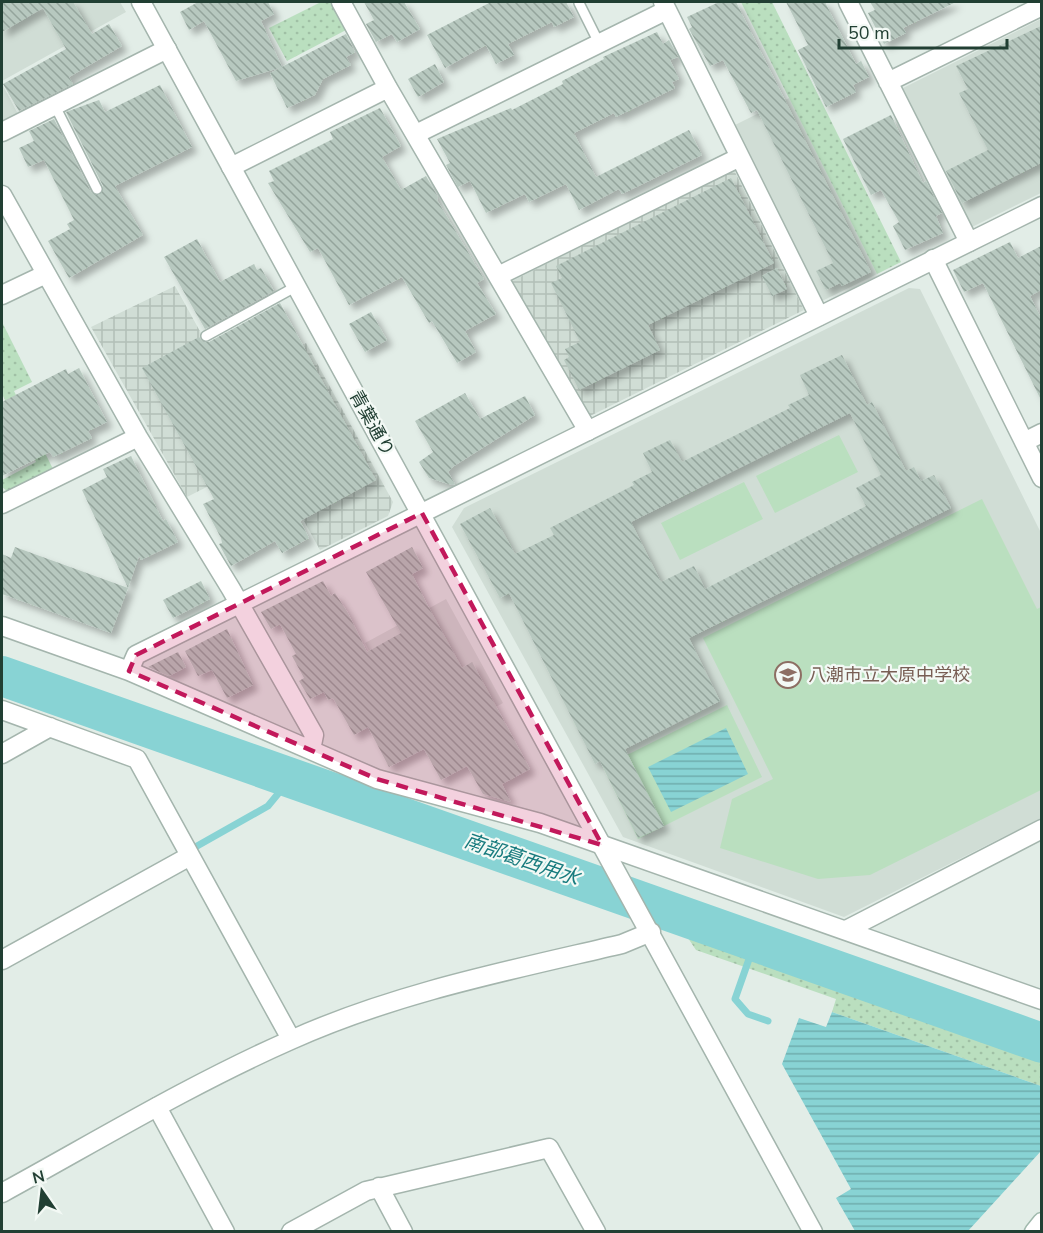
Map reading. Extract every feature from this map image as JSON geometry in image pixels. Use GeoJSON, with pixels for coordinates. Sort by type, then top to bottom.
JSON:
{"type":"FeatureCollection","features":[{"type":"Feature","properties":{"kind":"street","name":"青葉通り"},"geometry":{"type":"LineString","coordinates":[[141,2],[813,1232]]}},
{"type":"Feature","properties":{"kind":"street"},"geometry":{"type":"LineString","coordinates":[[341,2],[388,88],[588,430]]}},
{"type":"Feature","properties":{"kind":"street"},"geometry":{"type":"LineString","coordinates":[[848,2],[969,242]]}},
{"type":"Feature","properties":{"kind":"street"},"geometry":{"type":"LineString","coordinates":[[416,134],[599,43],[665,6],[819,316]]}},
{"type":"Feature","properties":{"kind":"street"},"geometry":{"type":"LineString","coordinates":[[888,82],[1041,6]]}},
{"type":"Feature","properties":{"kind":"street"},"geometry":{"type":"LineString","coordinates":[[2,132],[167,49]]}},
{"type":"Feature","properties":{"kind":"street"},"geometry":{"type":"LineString","coordinates":[[231,166],[388,88]]}},
{"type":"Feature","properties":{"kind":"street"},"geometry":{"type":"LineString","coordinates":[[498,276],[740,157]]}},
{"type":"Feature","properties":{"kind":"street"},"geometry":{"type":"LineString","coordinates":[[2,195],[138,437],[239,603],[314,735],[311,750]]}},
{"type":"Feature","properties":{"kind":"street"},"geometry":{"type":"LineString","coordinates":[[129,672],[136,655],[1041,206]]}},
{"type":"Feature","properties":{"kind":"street"},"geometry":{"type":"LineString","coordinates":[[933,260],[1041,478]]}},
{"type":"Feature","properties":{"kind":"street"},"geometry":{"type":"LineString","coordinates":[[2,296],[46,274]]}},
{"type":"Feature","properties":{"kind":"street"},"geometry":{"type":"LineString","coordinates":[[1024,442],[1041,433]]}},
{"type":"Feature","properties":{"kind":"street"},"geometry":{"type":"LineString","coordinates":[[2,504],[138,437]]}},
{"type":"Feature","properties":{"kind":"street"},"geometry":{"type":"LineString","coordinates":[[2,626],[129,672],[377,778],[540,823],[1041,1000]]}},
{"type":"Feature","properties":{"kind":"street"},"geometry":{"type":"LineString","coordinates":[[2,710],[137,759],[291,1039]]}},
{"type":"Feature","properties":{"kind":"street"},"geometry":{"type":"LineString","coordinates":[[2,754],[50,728]]}},
{"type":"Feature","properties":{"kind":"street"},"geometry":{"type":"LineString","coordinates":[[846,930],[1041,829]]}},
{"type":"Feature","properties":{"kind":"street"},"geometry":{"type":"LineString","coordinates":[[2,960],[190,856]]}},
{"type":"Feature","properties":{"kind":"street"},"geometry":{"type":"LineString","coordinates":[[2,1193],[157,1107],[291,1039],[418,995],[622,945],[651,932]]}},
{"type":"Feature","properties":{"kind":"street"},"geometry":{"type":"LineString","coordinates":[[157,1107],[225,1232]]}},
{"type":"Feature","properties":{"kind":"street"},"geometry":{"type":"LineString","coordinates":[[291,1232],[366,1191],[549,1148],[596,1232]]}},
{"type":"Feature","properties":{"kind":"street"},"geometry":{"type":"LineString","coordinates":[[379,1187],[403,1232]]}},
{"type":"Feature","properties":{"kind":"street"},"geometry":{"type":"LineString","coordinates":[[1034,1232],[1041,1222]]}},
{"type":"Feature","properties":{"kind":"lane"},"geometry":{"type":"LineString","coordinates":[[579,3],[599,43]]}},
{"type":"Feature","properties":{"kind":"lane"},"geometry":{"type":"LineString","coordinates":[[55,106],[96,189]]}},
{"type":"Feature","properties":{"kind":"lane"},"geometry":{"type":"LineString","coordinates":[[206,336],[297,286]]}},
{"type":"Feature","properties":{"kind":"highlighted area"},"geometry":{"type":"Polygon","coordinates":[[[422,513],[602,845],[377,779],[129,671],[136,655],[422,513]]]}},
{"type":"Feature","properties":{"kind":"shaded area"},"geometry":{"type":"Polygon","coordinates":[[[2,2],[120,2],[126,12],[2,81],[2,2]]]}},
{"type":"Feature","properties":{"kind":"shaded area"},"geometry":{"type":"Polygon","coordinates":[[[1041,19],[1041,115],[1030,121],[1041,145],[1041,193],[972,227],[903,88],[1041,19]]]}},
{"type":"Feature","properties":{"kind":"shaded area"},"geometry":{"type":"Polygon","coordinates":[[[2,84],[18,114],[2,122],[2,84]]]}},
{"type":"Feature","properties":{"kind":"shaded area"},"geometry":{"type":"Polygon","coordinates":[[[789,98],[877,274],[822,301],[735,125],[789,98]]]}},
{"type":"Feature","properties":{"kind":"shaded area"},"geometry":{"type":"Polygon","coordinates":[[[734,170],[804,310],[590,416],[512,281],[734,170]]]}},
{"type":"Feature","properties":{"kind":"shaded area"},"geometry":{"type":"Polygon","coordinates":[[[175,286],[229,384],[306,343],[393,502],[388,516],[320,550],[268,456],[187,497],[91,327],[175,286]]]}},
{"type":"Feature","properties":{"kind":"shaded area","name":"八潮市立大原中学校"},"geometry":{"type":"Polygon","coordinates":[[[909,288],[920,289],[1041,533],[1041,818],[844,917],[623,837],[452,527],[464,508],[909,288]]]}},
{"type":"Feature","properties":{"kind":"shaded area"},"geometry":{"type":"Polygon","coordinates":[[[446,599],[503,703],[422,748],[365,643],[446,599]]]}},
{"type":"Feature","properties":{"kind":"green space"},"geometry":{"type":"Polygon","coordinates":[[[321,2],[330,2],[346,30],[287,61],[269,28],[321,2]]]}},
{"type":"Feature","properties":{"kind":"green space"},"geometry":{"type":"Polygon","coordinates":[[[741,2],[772,2],[901,262],[877,274],[741,2]]]}},
{"type":"Feature","properties":{"kind":"green space"},"geometry":{"type":"Polygon","coordinates":[[[2,322],[32,382],[14,391],[53,469],[7,491],[2,487],[2,480],[36,462],[2,394],[2,322]]]}},
{"type":"Feature","properties":{"kind":"green space"},"geometry":{"type":"Polygon","coordinates":[[[839,435],[858,472],[775,513],[756,476],[839,435]]]}},
{"type":"Feature","properties":{"kind":"green space"},"geometry":{"type":"Polygon","coordinates":[[[744,482],[763,519],[680,560],[661,523],[744,482]]]}},
{"type":"Feature","properties":{"kind":"green space"},"geometry":{"type":"Polygon","coordinates":[[[982,499],[1037,609],[1041,607],[1041,790],[870,875],[818,879],[720,848],[732,799],[773,779],[703,638],[982,499]]]}},
{"type":"Feature","properties":{"kind":"green space"},"geometry":{"type":"Polygon","coordinates":[[[727,705],[762,777],[638,839],[603,767],[727,705]]]}},
{"type":"Feature","properties":{"kind":"green space"},"geometry":{"type":"Polygon","coordinates":[[[682,929],[1041,1055],[1041,1086],[832,1012],[836,999],[696,950],[682,929]]]}},
{"type":"Feature","properties":{"kind":"water"},"geometry":{"type":"Polygon","coordinates":[[[726,728],[748,774],[671,812],[648,767],[726,728]]]}},
{"type":"Feature","properties":{"kind":"water"},"geometry":{"type":"Polygon","coordinates":[[[832,1012],[1041,1086],[1041,1151],[968,1231],[855,1231],[836,1198],[851,1189],[782,1064],[799,1018],[826,1027],[832,1012]]]}},
{"type":"Feature","properties":{"kind":"building"},"geometry":{"type":"Polygon","coordinates":[[[2,2],[73,2],[92,34],[109,24],[122,46],[69,77],[73,84],[19,111],[3,84],[66,49],[43,8],[2,32],[2,2]]]}},
{"type":"Feature","properties":{"kind":"building"},"geometry":{"type":"Polygon","coordinates":[[[198,2],[268,2],[274,14],[261,21],[282,67],[236,81],[204,21],[189,30],[180,12],[198,2]]]}},
{"type":"Feature","properties":{"kind":"building"},"geometry":{"type":"Polygon","coordinates":[[[364,2],[404,2],[420,29],[397,42],[392,34],[376,42],[366,24],[374,20],[364,2]]]}},
{"type":"Feature","properties":{"kind":"building"},"geometry":{"type":"Polygon","coordinates":[[[491,2],[566,2],[574,17],[554,27],[552,22],[508,44],[514,55],[496,64],[486,45],[445,68],[427,35],[491,2]]]}},
{"type":"Feature","properties":{"kind":"building"},"geometry":{"type":"Polygon","coordinates":[[[719,2],[736,2],[871,272],[842,286],[840,283],[826,290],[816,271],[833,263],[757,110],[751,113],[723,60],[710,66],[689,29],[692,27],[687,17],[719,2]]]}},
{"type":"Feature","properties":{"kind":"building"},"geometry":{"type":"Polygon","coordinates":[[[786,2],[825,2],[856,64],[861,61],[869,77],[853,85],[856,92],[826,107],[798,50],[808,45],[786,2]]]}},
{"type":"Feature","properties":{"kind":"building"},"geometry":{"type":"Polygon","coordinates":[[[870,2],[956,2],[903,28],[906,33],[884,44],[868,13],[875,10],[870,2]]]}},
{"type":"Feature","properties":{"kind":"building"},"geometry":{"type":"Polygon","coordinates":[[[1041,26],[1041,163],[962,203],[946,171],[988,150],[959,93],[968,89],[956,66],[1041,26]]]}},
{"type":"Feature","properties":{"kind":"building"},"geometry":{"type":"Polygon","coordinates":[[[657,32],[663,44],[669,40],[678,57],[670,60],[679,79],[672,82],[675,88],[616,117],[614,113],[574,133],[596,177],[689,130],[702,155],[622,194],[619,189],[579,210],[566,184],[529,202],[525,194],[486,213],[470,181],[458,187],[446,165],[450,163],[437,139],[511,108],[512,110],[563,84],[562,81],[604,59],[603,57],[657,32]]]}},
{"type":"Feature","properties":{"kind":"building"},"geometry":{"type":"Polygon","coordinates":[[[346,34],[355,52],[346,57],[351,65],[323,79],[315,95],[287,108],[270,73],[346,34]]]}},
{"type":"Feature","properties":{"kind":"building"},"geometry":{"type":"Polygon","coordinates":[[[435,64],[444,82],[418,97],[408,79],[435,64]]]}},
{"type":"Feature","properties":{"kind":"building"},"geometry":{"type":"Polygon","coordinates":[[[160,85],[192,147],[115,186],[143,235],[69,278],[48,241],[70,229],[67,224],[74,220],[44,160],[28,167],[19,148],[34,141],[29,131],[54,119],[91,192],[99,195],[103,186],[66,112],[99,100],[105,112],[160,85]]]}},
{"type":"Feature","properties":{"kind":"building"},"geometry":{"type":"Polygon","coordinates":[[[380,108],[401,146],[382,157],[401,190],[426,176],[438,197],[437,200],[484,279],[477,283],[496,314],[465,331],[476,352],[457,363],[432,321],[429,323],[402,277],[349,305],[318,248],[310,252],[268,183],[274,181],[269,171],[333,139],[330,132],[380,108]]]}},
{"type":"Feature","properties":{"kind":"building"},"geometry":{"type":"Polygon","coordinates":[[[891,115],[923,183],[926,181],[942,213],[936,216],[943,233],[905,250],[893,226],[899,222],[881,190],[871,195],[843,139],[891,115]]]}},
{"type":"Feature","properties":{"kind":"building"},"geometry":{"type":"Polygon","coordinates":[[[731,178],[774,263],[648,325],[660,350],[579,390],[564,360],[569,357],[565,349],[580,342],[551,283],[562,278],[556,266],[731,178]]]}},
{"type":"Feature","properties":{"kind":"building"},"geometry":{"type":"Polygon","coordinates":[[[197,239],[220,282],[254,264],[257,270],[261,268],[274,291],[205,329],[164,257],[197,239]]]}},
{"type":"Feature","properties":{"kind":"building"},"geometry":{"type":"Polygon","coordinates":[[[1010,242],[1018,258],[1041,246],[1041,290],[1030,296],[1041,318],[1041,400],[983,283],[964,292],[953,270],[1010,242]]]}},
{"type":"Feature","properties":{"kind":"building"},"geometry":{"type":"Polygon","coordinates":[[[777,268],[787,289],[772,296],[762,276],[777,268]]]}},
{"type":"Feature","properties":{"kind":"building"},"geometry":{"type":"Polygon","coordinates":[[[280,303],[376,480],[300,521],[309,538],[282,553],[275,541],[231,566],[219,544],[222,543],[221,538],[203,504],[214,499],[142,368],[199,337],[203,342],[209,342],[280,303]]]}},
{"type":"Feature","properties":{"kind":"building"},"geometry":{"type":"Polygon","coordinates":[[[371,312],[387,340],[365,352],[349,324],[371,312]]]}},
{"type":"Feature","properties":{"kind":"building"},"geometry":{"type":"Polygon","coordinates":[[[842,355],[867,405],[872,402],[906,471],[914,467],[921,481],[934,475],[951,508],[689,638],[720,701],[625,749],[664,826],[638,838],[600,761],[595,764],[509,593],[500,598],[460,524],[490,508],[515,554],[554,535],[550,528],[634,485],[632,482],[652,472],[643,453],[670,440],[682,462],[790,408],[788,405],[809,395],[800,375],[842,355]],[[850,413],[631,522],[661,582],[694,566],[705,589],[866,506],[856,488],[881,475],[850,413]]]}},
{"type":"Feature","properties":{"kind":"building"},"geometry":{"type":"Polygon","coordinates":[[[79,368],[107,422],[88,431],[92,438],[53,457],[50,452],[2,476],[2,402],[66,369],[68,374],[79,368]]]}},
{"type":"Feature","properties":{"kind":"building"},"geometry":{"type":"Polygon","coordinates":[[[465,393],[480,419],[525,396],[535,415],[454,466],[448,472],[455,484],[452,485],[429,478],[419,462],[433,452],[415,421],[465,393]]]}},
{"type":"Feature","properties":{"kind":"building"},"geometry":{"type":"Polygon","coordinates":[[[131,456],[163,521],[166,519],[178,542],[141,560],[139,556],[128,588],[82,490],[107,477],[103,469],[131,456]]]}},
{"type":"Feature","properties":{"kind":"building"},"geometry":{"type":"Polygon","coordinates":[[[15,547],[128,588],[111,633],[2,594],[2,554],[11,558],[15,547]]]}},
{"type":"Feature","properties":{"kind":"building"},"geometry":{"type":"Polygon","coordinates":[[[412,547],[423,568],[412,574],[428,606],[462,668],[472,662],[530,769],[502,784],[511,802],[483,794],[467,766],[441,780],[424,749],[389,767],[368,727],[354,735],[333,698],[328,700],[324,692],[310,699],[299,681],[304,678],[292,656],[296,654],[280,624],[271,629],[261,612],[323,581],[331,596],[335,593],[348,613],[367,652],[401,633],[366,572],[412,547]]]}},
{"type":"Feature","properties":{"kind":"building"},"geometry":{"type":"Polygon","coordinates":[[[201,581],[210,599],[173,618],[163,600],[201,581]]]}},
{"type":"Feature","properties":{"kind":"building"},"geometry":{"type":"Polygon","coordinates":[[[227,629],[253,685],[227,698],[212,670],[198,676],[185,651],[227,629]]]}},
{"type":"Feature","properties":{"kind":"building"},"geometry":{"type":"Polygon","coordinates":[[[178,652],[186,667],[169,676],[148,667],[178,652]]]}},
{"type":"Feature","properties":{"kind":"waterway","name":"南部葛西用水"},"geometry":{"type":"LineString","coordinates":[[2,676],[1042,1043]]}},
{"type":"Feature","properties":{"kind":"waterway"},"geometry":{"type":"LineString","coordinates":[[190,850],[268,806],[291,778]]}},
{"type":"Feature","properties":{"kind":"waterway"},"geometry":{"type":"LineString","coordinates":[[755,942],[735,999],[748,1014],[768,1021]]}},
{"type":"Feature","properties":{"kind":"place","name":"八潮市立大原中学校"},"geometry":{"type":"Point","coordinates":[788,675]}}]}
